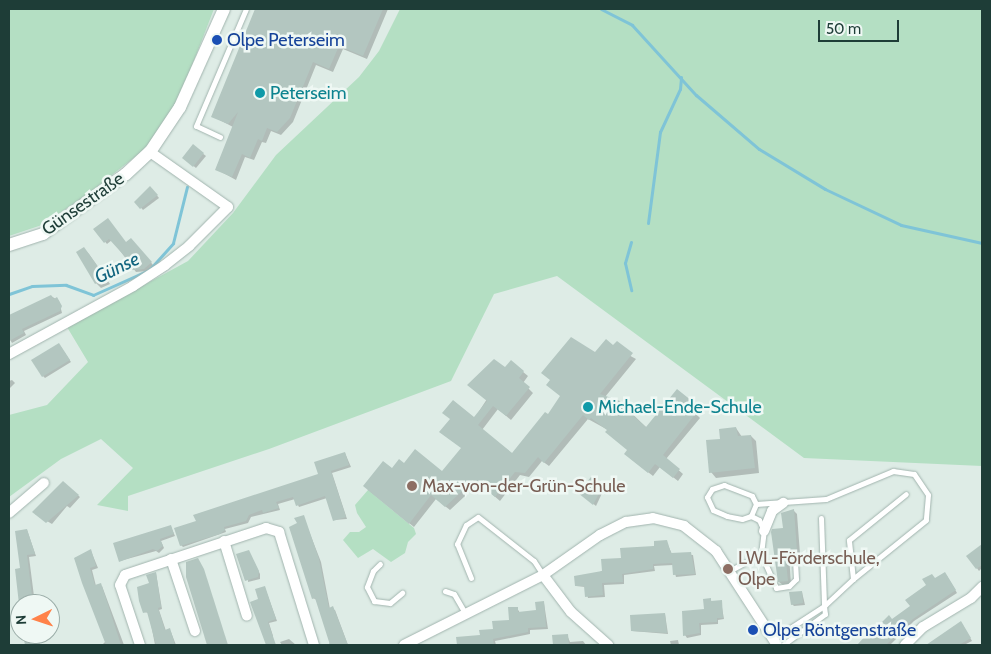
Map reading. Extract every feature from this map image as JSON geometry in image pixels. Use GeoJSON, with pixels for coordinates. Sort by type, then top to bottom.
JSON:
{"type":"FeatureCollection","features":[{"type":"Feature","properties":{"kind":"street","name":"Günsestraße"},"geometry":{"type":"LineString","coordinates":[[9,245],[43,234],[126,174],[150,152],[180,107],[224,9]]}},
{"type":"Feature","properties":{"kind":"street"},"geometry":{"type":"LineString","coordinates":[[9,354],[133,286],[165,265],[189,246],[228,206],[150,152]]}},
{"type":"Feature","properties":{"kind":"street"},"geometry":{"type":"LineString","coordinates":[[9,513],[44,483]]}},
{"type":"Feature","properties":{"kind":"street"},"geometry":{"type":"LineString","coordinates":[[764,531],[772,511],[783,503]]}},
{"type":"Feature","properties":{"kind":"street"},"geometry":{"type":"LineString","coordinates":[[404,645],[543,575],[600,535],[626,522],[652,518],[684,526],[702,537],[729,571],[775,642]]}},
{"type":"Feature","properties":{"kind":"street"},"geometry":{"type":"LineString","coordinates":[[140,645],[120,585],[125,575],[266,528],[279,532],[314,645]]}},
{"type":"Feature","properties":{"kind":"street"},"geometry":{"type":"LineString","coordinates":[[224,541],[247,616]]}},
{"type":"Feature","properties":{"kind":"street"},"geometry":{"type":"LineString","coordinates":[[171,559],[195,631]]}},
{"type":"Feature","properties":{"kind":"street"},"geometry":{"type":"LineString","coordinates":[[543,575],[571,612],[608,645]]}},
{"type":"Feature","properties":{"kind":"street"},"geometry":{"type":"LineString","coordinates":[[905,645],[923,627],[971,598],[982,587]]}},
{"type":"Feature","properties":{"kind":"lane"},"geometry":{"type":"LineString","coordinates":[[220,137],[196,126],[246,9]]}},
{"type":"Feature","properties":{"kind":"lane"},"geometry":{"type":"LineString","coordinates":[[756,504],[835,497],[894,471],[914,474],[923,484],[928,495],[926,520],[853,579],[824,606],[775,642]]}},
{"type":"Feature","properties":{"kind":"lane"},"geometry":{"type":"LineString","coordinates":[[751,516],[756,504],[752,496],[741,489],[724,485],[712,489],[707,497],[714,510],[727,516],[742,519],[751,516],[760,520],[764,531],[761,554],[776,588],[789,586],[796,579],[795,561]]}},
{"type":"Feature","properties":{"kind":"lane"},"geometry":{"type":"LineString","coordinates":[[853,579],[849,540],[906,494]]}},
{"type":"Feature","properties":{"kind":"lane"},"geometry":{"type":"LineString","coordinates":[[470,578],[457,544],[466,525],[478,517],[534,561],[543,575]]}},
{"type":"Feature","properties":{"kind":"lane"},"geometry":{"type":"LineString","coordinates":[[783,645],[825,614],[821,518]]}},
{"type":"Feature","properties":{"kind":"lane"},"geometry":{"type":"LineString","coordinates":[[729,571],[761,554]]}},
{"type":"Feature","properties":{"kind":"lane"},"geometry":{"type":"LineString","coordinates":[[380,564],[373,571],[367,587],[374,602],[390,604],[402,593]]}},
{"type":"Feature","properties":{"kind":"lane"},"geometry":{"type":"LineString","coordinates":[[445,591],[454,594],[465,613]]}},
{"type":"Feature","properties":{"kind":"green space"},"geometry":{"type":"Polygon","coordinates":[[[9,9],[214,9],[177,104],[145,149],[89,193],[42,225],[9,236],[9,9]]]}},
{"type":"Feature","properties":{"kind":"green space"},"geometry":{"type":"Polygon","coordinates":[[[400,9],[982,9],[982,466],[804,458],[557,276],[494,294],[451,381],[269,449],[128,496],[128,511],[97,505],[133,468],[101,439],[61,459],[9,497],[9,415],[47,405],[88,362],[67,327],[188,261],[233,213],[276,155],[359,77],[379,51],[400,9]]]}},
{"type":"Feature","properties":{"kind":"green space"},"geometry":{"type":"Polygon","coordinates":[[[368,490],[414,528],[416,534],[408,542],[405,553],[391,562],[373,549],[358,558],[343,540],[350,532],[359,532],[366,527],[357,513],[355,505],[368,490]]]}},
{"type":"Feature","properties":{"kind":"building","name":"Peterseim"},"geometry":{"type":"Polygon","coordinates":[[[255,9],[383,9],[363,56],[339,46],[329,69],[313,62],[290,118],[277,132],[267,128],[262,141],[258,139],[250,158],[242,154],[232,177],[215,170],[238,112],[228,124],[211,117],[255,9]]]}},
{"type":"Feature","properties":{"kind":"building"},"geometry":{"type":"Polygon","coordinates":[[[193,144],[204,153],[193,167],[182,158],[193,144]]]}},
{"type":"Feature","properties":{"kind":"building"},"geometry":{"type":"Polygon","coordinates":[[[150,186],[158,195],[140,209],[134,202],[150,186]]]}},
{"type":"Feature","properties":{"kind":"building"},"geometry":{"type":"Polygon","coordinates":[[[108,218],[126,242],[131,238],[152,262],[144,269],[132,270],[126,263],[129,261],[109,239],[104,243],[93,229],[108,218]]]}},
{"type":"Feature","properties":{"kind":"building"},"geometry":{"type":"Polygon","coordinates":[[[84,247],[106,278],[95,284],[76,252],[84,247]]]}},
{"type":"Feature","properties":{"kind":"building"},"geometry":{"type":"Polygon","coordinates":[[[51,295],[54,299],[57,297],[62,306],[60,311],[22,329],[24,333],[9,341],[9,315],[51,295]]]}},
{"type":"Feature","properties":{"kind":"building"},"geometry":{"type":"Polygon","coordinates":[[[571,337],[595,352],[606,339],[613,345],[617,341],[633,353],[600,394],[620,401],[625,409],[646,427],[677,389],[692,401],[689,406],[697,412],[663,455],[680,469],[673,478],[655,464],[648,473],[624,454],[627,450],[605,432],[607,430],[591,418],[589,420],[583,415],[544,463],[538,457],[525,473],[515,472],[495,497],[474,480],[445,507],[431,495],[409,524],[363,486],[383,461],[392,468],[399,459],[404,463],[415,449],[442,471],[461,448],[439,432],[450,419],[442,413],[453,400],[474,417],[487,401],[467,385],[494,359],[505,367],[511,360],[524,371],[519,378],[530,387],[506,416],[493,406],[478,425],[512,453],[545,412],[548,414],[560,396],[546,385],[550,380],[541,373],[571,337]]]}},
{"type":"Feature","properties":{"kind":"building"},"geometry":{"type":"Polygon","coordinates":[[[59,343],[70,360],[42,377],[31,360],[59,343]]]}},
{"type":"Feature","properties":{"kind":"building"},"geometry":{"type":"Polygon","coordinates":[[[736,427],[738,436],[751,435],[755,468],[709,473],[706,440],[720,439],[719,429],[736,427]]]}},
{"type":"Feature","properties":{"kind":"building"},"geometry":{"type":"Polygon","coordinates":[[[345,452],[349,465],[331,471],[346,517],[333,521],[325,496],[296,506],[293,497],[276,502],[279,508],[263,513],[262,510],[249,515],[246,521],[224,527],[225,530],[220,534],[180,546],[174,528],[196,521],[193,515],[318,474],[314,462],[345,452]]]}},
{"type":"Feature","properties":{"kind":"building"},"geometry":{"type":"Polygon","coordinates":[[[591,477],[603,486],[593,505],[578,493],[591,477]]]}},
{"type":"Feature","properties":{"kind":"building"},"geometry":{"type":"Polygon","coordinates":[[[63,481],[79,495],[46,523],[32,512],[63,481]]]}},
{"type":"Feature","properties":{"kind":"building"},"geometry":{"type":"Polygon","coordinates":[[[794,509],[797,551],[785,552],[788,581],[778,582],[771,532],[772,529],[783,528],[781,513],[794,509]]]}},
{"type":"Feature","properties":{"kind":"building"},"geometry":{"type":"Polygon","coordinates":[[[304,515],[319,559],[329,608],[333,606],[348,645],[330,645],[315,598],[312,599],[289,527],[297,523],[294,518],[304,515]]]}},
{"type":"Feature","properties":{"kind":"building"},"geometry":{"type":"Polygon","coordinates":[[[171,525],[174,534],[160,539],[163,546],[157,551],[153,549],[119,562],[113,543],[171,525]]]}},
{"type":"Feature","properties":{"kind":"building"},"geometry":{"type":"Polygon","coordinates":[[[27,529],[35,554],[27,555],[32,594],[18,594],[15,569],[20,568],[15,531],[27,529]]]}},
{"type":"Feature","properties":{"kind":"building"},"geometry":{"type":"Polygon","coordinates":[[[667,540],[671,553],[691,552],[695,574],[673,575],[672,563],[653,564],[653,569],[622,574],[623,582],[602,583],[603,595],[585,597],[584,586],[575,586],[574,576],[602,571],[601,559],[621,558],[620,548],[654,546],[654,541],[667,540]]]}},
{"type":"Feature","properties":{"kind":"building"},"geometry":{"type":"Polygon","coordinates":[[[982,544],[982,565],[976,569],[966,556],[982,544]]]}},
{"type":"Feature","properties":{"kind":"building"},"geometry":{"type":"Polygon","coordinates":[[[91,549],[96,566],[90,568],[95,585],[101,583],[121,645],[106,645],[74,558],[91,549]]]}},
{"type":"Feature","properties":{"kind":"building"},"geometry":{"type":"Polygon","coordinates":[[[249,550],[259,571],[258,577],[245,581],[236,554],[249,550]]]}},
{"type":"Feature","properties":{"kind":"building"},"geometry":{"type":"Polygon","coordinates":[[[198,558],[204,569],[228,645],[207,645],[186,577],[186,562],[198,558]]]}},
{"type":"Feature","properties":{"kind":"building"},"geometry":{"type":"Polygon","coordinates":[[[156,572],[161,607],[158,608],[165,630],[170,628],[175,645],[156,645],[147,612],[143,613],[139,601],[137,587],[149,583],[146,575],[156,572]]]}},
{"type":"Feature","properties":{"kind":"building"},"geometry":{"type":"Polygon","coordinates":[[[945,572],[956,590],[913,619],[886,645],[857,645],[869,632],[873,637],[885,625],[882,622],[889,615],[892,619],[910,606],[905,600],[926,585],[922,579],[932,574],[935,578],[945,572]]]}},
{"type":"Feature","properties":{"kind":"building"},"geometry":{"type":"Polygon","coordinates":[[[265,586],[276,619],[268,622],[276,645],[266,645],[250,602],[258,599],[255,589],[265,586]]]}},
{"type":"Feature","properties":{"kind":"building"},"geometry":{"type":"Polygon","coordinates":[[[802,591],[803,603],[791,605],[789,592],[802,591]]]}},
{"type":"Feature","properties":{"kind":"building"},"geometry":{"type":"Polygon","coordinates":[[[711,598],[711,601],[722,600],[723,618],[717,618],[717,622],[699,623],[700,633],[683,636],[682,611],[704,609],[703,599],[711,598]]]}},
{"type":"Feature","properties":{"kind":"building"},"geometry":{"type":"Polygon","coordinates":[[[544,601],[546,627],[528,628],[528,632],[493,639],[494,645],[457,645],[456,637],[480,635],[479,630],[493,629],[492,621],[509,620],[508,607],[518,607],[518,612],[536,610],[535,602],[544,601]]]}},
{"type":"Feature","properties":{"kind":"building"},"geometry":{"type":"Polygon","coordinates":[[[665,613],[667,633],[631,631],[630,615],[665,613]]]}},
{"type":"Feature","properties":{"kind":"building"},"geometry":{"type":"Polygon","coordinates":[[[961,621],[971,638],[959,645],[926,645],[961,621]]]}},
{"type":"Feature","properties":{"kind":"building"},"geometry":{"type":"Polygon","coordinates":[[[568,634],[569,645],[553,645],[552,635],[568,634]]]}},
{"type":"Feature","properties":{"kind":"waterway"},"geometry":{"type":"LineString","coordinates":[[601,9],[632,25],[696,95],[759,149],[825,189],[901,225],[982,243]]}},
{"type":"Feature","properties":{"kind":"waterway"},"geometry":{"type":"LineString","coordinates":[[648,223],[660,132],[680,89],[681,77]]}},
{"type":"Feature","properties":{"kind":"waterway","name":"Günse"},"geometry":{"type":"LineString","coordinates":[[9,294],[32,286],[66,285],[93,295],[149,270],[173,243],[187,187]]}},
{"type":"Feature","properties":{"kind":"waterway"},"geometry":{"type":"LineString","coordinates":[[631,242],[625,263],[631,290]]}},
{"type":"Feature","properties":{"kind":"place","name":"Olpe Peterseim"},"geometry":{"type":"Point","coordinates":[217,40]}},
{"type":"Feature","properties":{"kind":"place","name":"Peterseim"},"geometry":{"type":"Point","coordinates":[260,93]}},
{"type":"Feature","properties":{"kind":"place","name":"Michael-Ende-Schule"},"geometry":{"type":"Point","coordinates":[588,407]}},
{"type":"Feature","properties":{"kind":"place","name":"Max-von-der-Grün-Schule"},"geometry":{"type":"Point","coordinates":[412,486]}},
{"type":"Feature","properties":{"kind":"place","name":"LWL-Förderschule, Olpe"},"geometry":{"type":"Point","coordinates":[728,569]}},
{"type":"Feature","properties":{"kind":"place","name":"Olpe Röntgenstraße"},"geometry":{"type":"Point","coordinates":[753,630]}}]}
